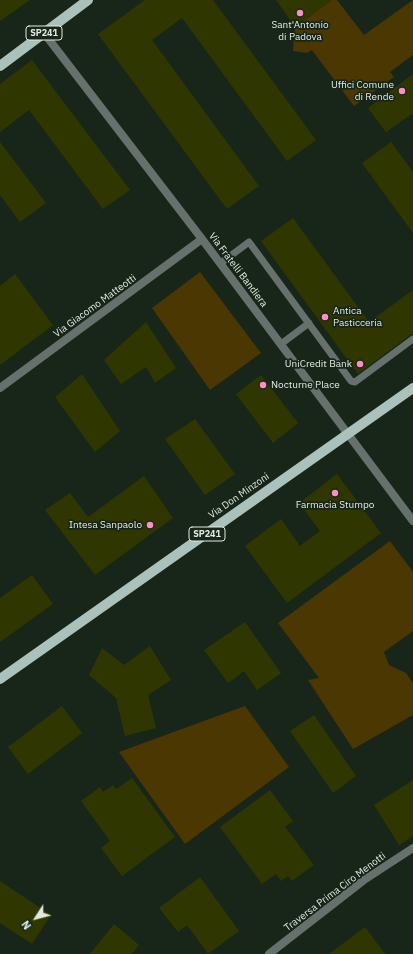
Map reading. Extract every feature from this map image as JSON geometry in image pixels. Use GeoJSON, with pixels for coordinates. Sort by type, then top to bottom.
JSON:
{"type":"FeatureCollection","features":[{"type":"Feature","properties":{"kind":"main road","name":"SP241"},"geometry":{"type":"LineString","coordinates":[[0,66],[88,0]]}},
{"type":"Feature","properties":{"kind":"main road","name":"Via Don Minzoni"},"geometry":{"type":"LineString","coordinates":[[0,679],[413,388]]}},
{"type":"Feature","properties":{"kind":"street","name":"Via Fratelli Bandiera"},"geometry":{"type":"LineString","coordinates":[[44,33],[221,263],[413,521]]}},
{"type":"Feature","properties":{"kind":"street","name":"Via Giacomo Matteotti"},"geometry":{"type":"LineString","coordinates":[[0,388],[202,239]]}},
{"type":"Feature","properties":{"kind":"street","name":"Traversa Prima Ciro Menotti"},"geometry":{"type":"LineString","coordinates":[[269,954],[364,880],[413,848]]}},
{"type":"Feature","properties":{"kind":"lane"},"geometry":{"type":"LineString","coordinates":[[221,263],[249,242],[351,381],[355,382],[413,339]]}},
{"type":"Feature","properties":{"kind":"lane"},"geometry":{"type":"LineString","coordinates":[[281,344],[309,323]]}},
{"type":"Feature","properties":{"kind":"shaded area"},"geometry":{"type":"Polygon","coordinates":[[[332,0],[337,0],[364,35],[413,0],[413,55],[390,72],[394,77],[354,106],[312,50],[307,53],[293,51],[295,27],[332,0]]]}},
{"type":"Feature","properties":{"kind":"shaded area"},"geometry":{"type":"Polygon","coordinates":[[[200,272],[261,353],[210,390],[152,308],[200,272]]]}},
{"type":"Feature","properties":{"kind":"shaded area"},"geometry":{"type":"Polygon","coordinates":[[[390,541],[413,572],[413,631],[384,652],[389,665],[406,673],[413,683],[413,715],[353,749],[308,680],[319,678],[278,623],[390,541]]]}},
{"type":"Feature","properties":{"kind":"shaded area"},"geometry":{"type":"Polygon","coordinates":[[[245,706],[289,767],[185,844],[119,752],[245,706]]]}},
{"type":"Feature","properties":{"kind":"building"},"geometry":{"type":"Polygon","coordinates":[[[0,0],[30,0],[0,21],[0,0]]]}},
{"type":"Feature","properties":{"kind":"building"},"geometry":{"type":"Polygon","coordinates":[[[145,0],[213,0],[316,140],[287,161],[182,18],[152,40],[259,186],[227,209],[98,34],[145,0]]]}},
{"type":"Feature","properties":{"kind":"building","name":"Sant'Antonio di Padova"},"geometry":{"type":"Polygon","coordinates":[[[276,0],[332,0],[295,27],[276,0]]]}},
{"type":"Feature","properties":{"kind":"building"},"geometry":{"type":"Polygon","coordinates":[[[32,60],[130,190],[103,209],[29,110],[0,132],[0,84],[32,60]]]}},
{"type":"Feature","properties":{"kind":"building","name":"Uffici Comune di Rende"},"geometry":{"type":"Polygon","coordinates":[[[413,74],[413,113],[386,132],[368,108],[413,74]]]}},
{"type":"Feature","properties":{"kind":"building"},"geometry":{"type":"Polygon","coordinates":[[[0,142],[46,203],[20,222],[0,195],[0,142]]]}},
{"type":"Feature","properties":{"kind":"building"},"geometry":{"type":"Polygon","coordinates":[[[391,142],[413,172],[413,233],[362,163],[391,142]]]}},
{"type":"Feature","properties":{"kind":"building"},"geometry":{"type":"Polygon","coordinates":[[[293,218],[369,322],[413,290],[413,333],[358,374],[261,241],[293,218]]]}},
{"type":"Feature","properties":{"kind":"building"},"geometry":{"type":"Polygon","coordinates":[[[15,274],[53,325],[0,365],[0,286],[15,274]]]}},
{"type":"Feature","properties":{"kind":"building"},"geometry":{"type":"Polygon","coordinates":[[[146,322],[176,368],[155,383],[146,367],[121,384],[104,360],[146,322]]]}},
{"type":"Feature","properties":{"kind":"building"},"geometry":{"type":"Polygon","coordinates":[[[82,374],[120,431],[95,452],[55,397],[82,374]]]}},
{"type":"Feature","properties":{"kind":"building"},"geometry":{"type":"Polygon","coordinates":[[[261,375],[298,423],[273,443],[236,394],[261,375]]]}},
{"type":"Feature","properties":{"kind":"building"},"geometry":{"type":"Polygon","coordinates":[[[195,419],[235,474],[205,495],[165,439],[195,419]]]}},
{"type":"Feature","properties":{"kind":"building"},"geometry":{"type":"Polygon","coordinates":[[[337,474],[381,533],[287,603],[245,546],[281,519],[300,546],[320,531],[299,503],[337,474]]]}},
{"type":"Feature","properties":{"kind":"building"},"geometry":{"type":"Polygon","coordinates":[[[144,476],[173,518],[95,575],[45,510],[70,493],[88,517],[144,476]]]}},
{"type":"Feature","properties":{"kind":"building"},"geometry":{"type":"Polygon","coordinates":[[[32,575],[53,604],[0,642],[0,598],[32,575]]]}},
{"type":"Feature","properties":{"kind":"building"},"geometry":{"type":"Polygon","coordinates":[[[245,622],[281,673],[257,690],[244,671],[228,683],[204,650],[245,622]]]}},
{"type":"Feature","properties":{"kind":"building"},"geometry":{"type":"Polygon","coordinates":[[[150,646],[171,680],[148,695],[156,728],[125,736],[116,698],[89,675],[102,648],[124,665],[150,646]]]}},
{"type":"Feature","properties":{"kind":"building"},"geometry":{"type":"Polygon","coordinates":[[[62,706],[82,733],[28,774],[8,747],[62,706]]]}},
{"type":"Feature","properties":{"kind":"building"},"geometry":{"type":"Polygon","coordinates":[[[314,715],[356,776],[333,793],[290,731],[314,715]]]}},
{"type":"Feature","properties":{"kind":"building"},"geometry":{"type":"Polygon","coordinates":[[[132,778],[175,837],[122,876],[101,848],[110,841],[81,801],[100,787],[103,792],[113,785],[116,789],[132,778]]]}},
{"type":"Feature","properties":{"kind":"building"},"geometry":{"type":"Polygon","coordinates":[[[413,780],[413,836],[399,845],[374,805],[413,780]]]}},
{"type":"Feature","properties":{"kind":"building"},"geometry":{"type":"Polygon","coordinates":[[[270,790],[293,821],[285,827],[314,865],[292,881],[288,876],[281,881],[276,874],[262,884],[220,827],[270,790]]]}},
{"type":"Feature","properties":{"kind":"building"},"geometry":{"type":"Polygon","coordinates":[[[200,877],[239,931],[208,954],[187,925],[178,932],[159,908],[200,877]]]}},
{"type":"Feature","properties":{"kind":"building"},"geometry":{"type":"Polygon","coordinates":[[[0,881],[51,915],[32,944],[0,923],[0,881]]]}},
{"type":"Feature","properties":{"kind":"building"},"geometry":{"type":"Polygon","coordinates":[[[114,924],[139,945],[132,954],[90,954],[114,924]]]}},
{"type":"Feature","properties":{"kind":"building"},"geometry":{"type":"Polygon","coordinates":[[[365,927],[385,954],[329,954],[365,927]]]}},
{"type":"Feature","properties":{"kind":"place","name":"Sant'Antonio di Padova"},"geometry":{"type":"Point","coordinates":[300,13]}},
{"type":"Feature","properties":{"kind":"place","name":"Uffici Comune di Rende"},"geometry":{"type":"Point","coordinates":[402,91]}},
{"type":"Feature","properties":{"kind":"place","name":"Antica Pasticceria"},"geometry":{"type":"Point","coordinates":[325,317]}},
{"type":"Feature","properties":{"kind":"place","name":"UniCredit Bank"},"geometry":{"type":"Point","coordinates":[360,364]}},
{"type":"Feature","properties":{"kind":"place","name":"Nocturne Place"},"geometry":{"type":"Point","coordinates":[263,385]}},
{"type":"Feature","properties":{"kind":"place","name":"Farmacia Stumpo"},"geometry":{"type":"Point","coordinates":[335,493]}},
{"type":"Feature","properties":{"kind":"place","name":"Intesa Sanpaolo"},"geometry":{"type":"Point","coordinates":[150,525]}}]}
